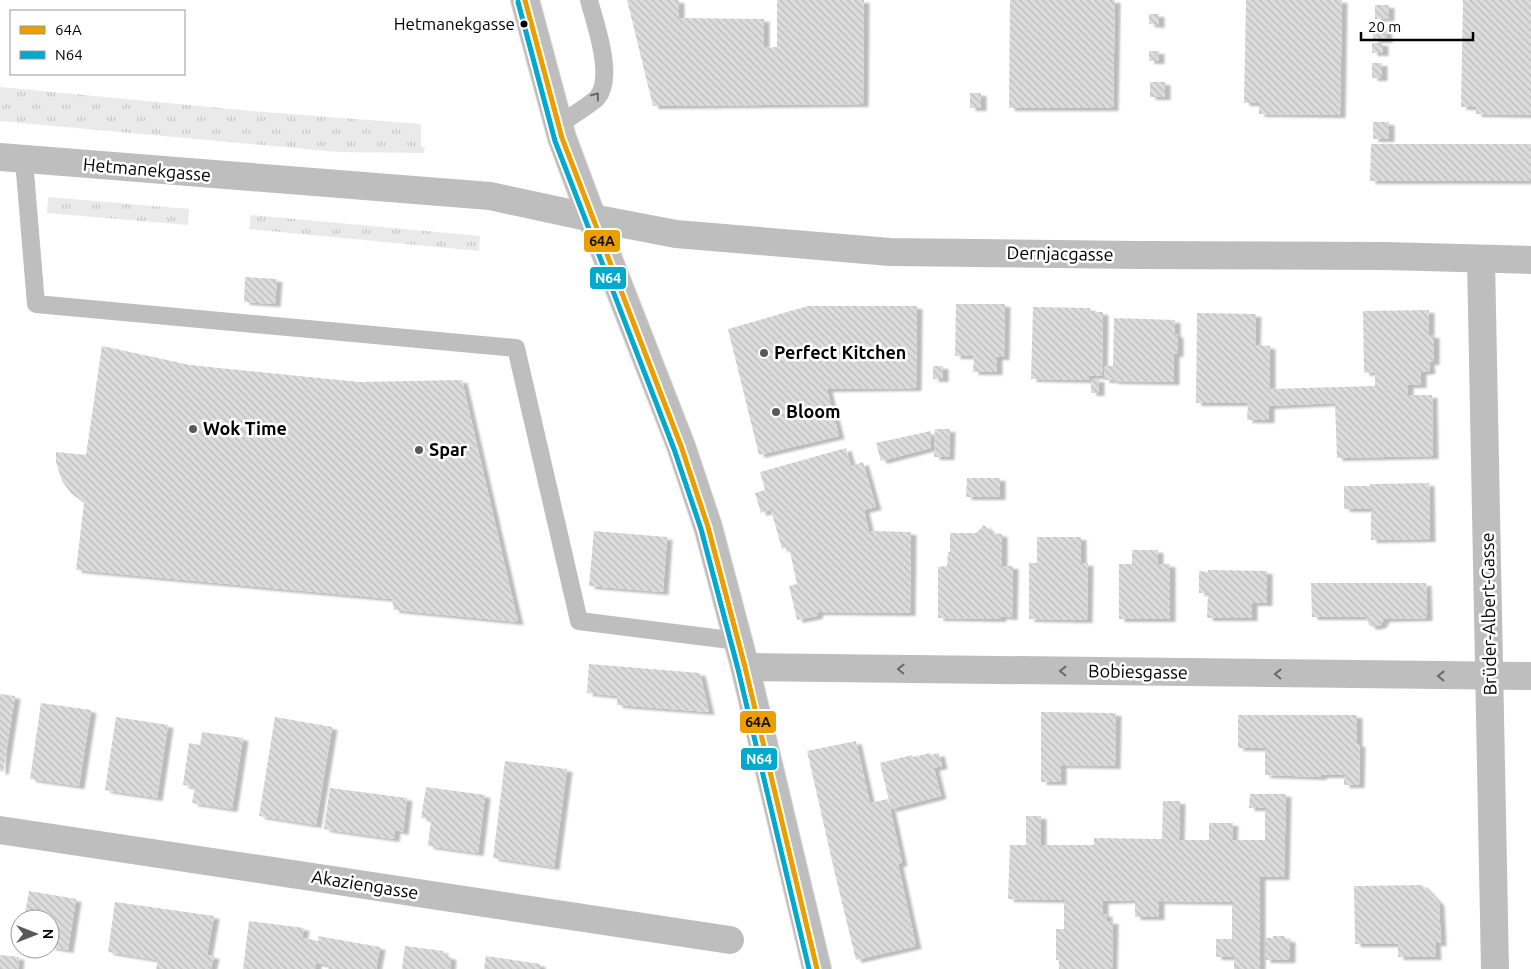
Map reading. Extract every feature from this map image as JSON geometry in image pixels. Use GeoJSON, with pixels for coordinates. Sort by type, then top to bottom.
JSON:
{"type":"FeatureCollection","features":[{"type":"Feature","properties":{"kind":"main road"},"geometry":{"type":"LineString","coordinates":[[525,0],[558,125],[592,218],[684,454],[708,527],[745,668],[818,969]]}},
{"type":"Feature","properties":{"kind":"street","name":"Hetmanekgasse"},"geometry":{"type":"LineString","coordinates":[[12,158],[490,196],[592,218]]}},
{"type":"Feature","properties":{"kind":"street","name":"Dernjacgasse"},"geometry":{"type":"LineString","coordinates":[[592,218],[676,234],[890,252],[1385,256],[1531,260]]}},
{"type":"Feature","properties":{"kind":"street","name":"Brüder-Albert-Gasse"},"geometry":{"type":"LineString","coordinates":[[1482,259],[1495,969]]}},
{"type":"Feature","properties":{"kind":"street","name":"Bobiesgasse"},"geometry":{"type":"LineString","coordinates":[[745,668],[1531,676]]}},
{"type":"Feature","properties":{"kind":"street","name":"Akaziengasse"},"geometry":{"type":"LineString","coordinates":[[0,830],[730,940]]}},
{"type":"Feature","properties":{"kind":"lane"},"geometry":{"type":"LineString","coordinates":[[558,125],[597,98],[602,87],[605,73],[603,56],[589,0]]}},
{"type":"Feature","properties":{"kind":"lane"},"geometry":{"type":"LineString","coordinates":[[12,158],[36,304],[516,348],[579,621],[738,641]]}},
{"type":"Feature","properties":{"kind":"green space"},"geometry":{"type":"Polygon","coordinates":[[[0,87],[252,111],[421,124],[421,147],[425,147],[424,153],[338,152],[0,121],[0,87]]]}},
{"type":"Feature","properties":{"kind":"green space"},"geometry":{"type":"Polygon","coordinates":[[[48,197],[189,209],[188,225],[47,213],[48,197]]]}},
{"type":"Feature","properties":{"kind":"green space"},"geometry":{"type":"Polygon","coordinates":[[[251,215],[480,236],[479,251],[249,229],[251,215]]]}},
{"type":"Feature","properties":{"kind":"building"},"geometry":{"type":"Polygon","coordinates":[[[627,0],[679,0],[679,18],[764,19],[764,48],[777,47],[777,0],[864,0],[863,104],[653,106],[627,0]]]}},
{"type":"Feature","properties":{"kind":"building"},"geometry":{"type":"Polygon","coordinates":[[[1010,0],[1115,0],[1113,108],[1009,108],[1010,0]]]}},
{"type":"Feature","properties":{"kind":"building"},"geometry":{"type":"Polygon","coordinates":[[[1246,0],[1342,0],[1340,115],[1259,114],[1259,103],[1244,103],[1246,0]]]}},
{"type":"Feature","properties":{"kind":"building"},"geometry":{"type":"Polygon","coordinates":[[[1463,0],[1531,0],[1531,115],[1476,114],[1476,107],[1461,107],[1463,0]]]}},
{"type":"Feature","properties":{"kind":"building"},"geometry":{"type":"Polygon","coordinates":[[[1375,5],[1389,5],[1389,18],[1375,19],[1375,5]]]}},
{"type":"Feature","properties":{"kind":"building"},"geometry":{"type":"Polygon","coordinates":[[[1149,14],[1159,14],[1159,25],[1149,24],[1149,14]]]}},
{"type":"Feature","properties":{"kind":"building"},"geometry":{"type":"Polygon","coordinates":[[[1386,26],[1387,40],[1373,40],[1373,27],[1386,26]]]}},
{"type":"Feature","properties":{"kind":"building"},"geometry":{"type":"Polygon","coordinates":[[[1372,43],[1383,43],[1383,53],[1372,53],[1372,43]]]}},
{"type":"Feature","properties":{"kind":"building"},"geometry":{"type":"Polygon","coordinates":[[[1149,51],[1159,51],[1159,61],[1149,61],[1149,51]]]}},
{"type":"Feature","properties":{"kind":"building"},"geometry":{"type":"Polygon","coordinates":[[[1372,63],[1382,63],[1382,78],[1372,78],[1372,63]]]}},
{"type":"Feature","properties":{"kind":"building"},"geometry":{"type":"Polygon","coordinates":[[[1150,82],[1165,82],[1165,97],[1150,97],[1150,82]]]}},
{"type":"Feature","properties":{"kind":"building"},"geometry":{"type":"Polygon","coordinates":[[[970,93],[981,93],[981,108],[970,108],[970,93]]]}},
{"type":"Feature","properties":{"kind":"building"},"geometry":{"type":"Polygon","coordinates":[[[1373,122],[1389,122],[1389,139],[1373,139],[1373,122]]]}},
{"type":"Feature","properties":{"kind":"building"},"geometry":{"type":"Polygon","coordinates":[[[1371,144],[1531,144],[1531,181],[1370,181],[1371,144]]]}},
{"type":"Feature","properties":{"kind":"building"},"geometry":{"type":"Polygon","coordinates":[[[245,277],[277,279],[275,304],[244,302],[245,277]]]}},
{"type":"Feature","properties":{"kind":"building"},"geometry":{"type":"Polygon","coordinates":[[[956,304],[1005,304],[1004,357],[997,357],[997,372],[973,372],[974,356],[955,356],[956,304]]]}},
{"type":"Feature","properties":{"kind":"building"},"geometry":{"type":"Polygon","coordinates":[[[808,306],[917,306],[916,388],[827,389],[839,436],[759,455],[728,329],[808,306]]]}},
{"type":"Feature","properties":{"kind":"building"},"geometry":{"type":"Polygon","coordinates":[[[1033,307],[1090,308],[1090,312],[1103,312],[1102,376],[1089,376],[1089,380],[1031,379],[1033,307]]]}},
{"type":"Feature","properties":{"kind":"building"},"geometry":{"type":"Polygon","coordinates":[[[1429,310],[1429,335],[1434,335],[1434,362],[1429,362],[1430,371],[1421,372],[1421,385],[1408,385],[1408,395],[1432,395],[1433,456],[1337,458],[1335,403],[1269,406],[1269,420],[1247,420],[1248,403],[1196,403],[1197,313],[1256,314],[1255,345],[1270,346],[1270,389],[1375,386],[1375,372],[1364,373],[1363,311],[1429,310]]]}},
{"type":"Feature","properties":{"kind":"building"},"geometry":{"type":"Polygon","coordinates":[[[1114,318],[1175,320],[1175,334],[1178,335],[1178,354],[1174,354],[1174,382],[1104,380],[1104,366],[1113,366],[1114,318]]]}},
{"type":"Feature","properties":{"kind":"building"},"geometry":{"type":"Polygon","coordinates":[[[102,346],[190,365],[359,382],[462,380],[518,622],[394,610],[392,599],[76,570],[84,503],[71,493],[62,481],[56,462],[56,452],[86,455],[102,346]]]}},
{"type":"Feature","properties":{"kind":"building"},"geometry":{"type":"Polygon","coordinates":[[[933,366],[943,366],[943,379],[933,379],[933,366]]]}},
{"type":"Feature","properties":{"kind":"building"},"geometry":{"type":"Polygon","coordinates":[[[1091,379],[1099,379],[1099,393],[1091,393],[1091,379]]]}},
{"type":"Feature","properties":{"kind":"building"},"geometry":{"type":"Polygon","coordinates":[[[935,429],[950,429],[949,457],[934,457],[935,429]]]}},
{"type":"Feature","properties":{"kind":"building"},"geometry":{"type":"Polygon","coordinates":[[[931,431],[931,448],[881,461],[876,443],[931,431]]]}},
{"type":"Feature","properties":{"kind":"building"},"geometry":{"type":"Polygon","coordinates":[[[846,448],[851,466],[863,462],[876,507],[864,510],[869,531],[911,532],[910,613],[818,612],[817,616],[797,620],[789,586],[797,584],[789,547],[782,549],[771,510],[761,513],[755,493],[765,490],[760,472],[846,448]]]}},
{"type":"Feature","properties":{"kind":"building"},"geometry":{"type":"Polygon","coordinates":[[[967,478],[1000,478],[1000,497],[966,497],[967,478]]]}},
{"type":"Feature","properties":{"kind":"building"},"geometry":{"type":"Polygon","coordinates":[[[1429,483],[1430,539],[1371,540],[1371,509],[1344,509],[1344,486],[1429,483]]]}},
{"type":"Feature","properties":{"kind":"building"},"geometry":{"type":"Polygon","coordinates":[[[984,525],[992,533],[1002,534],[1002,566],[1013,566],[1012,617],[1001,616],[1001,619],[938,618],[938,567],[947,566],[948,552],[950,552],[950,533],[976,533],[984,525]]]}},
{"type":"Feature","properties":{"kind":"building"},"geometry":{"type":"Polygon","coordinates":[[[594,531],[667,537],[663,592],[589,586],[594,531]]]}},
{"type":"Feature","properties":{"kind":"building"},"geometry":{"type":"Polygon","coordinates":[[[1037,537],[1081,537],[1081,563],[1088,563],[1087,620],[1029,619],[1029,563],[1037,563],[1037,537]]]}},
{"type":"Feature","properties":{"kind":"building"},"geometry":{"type":"Polygon","coordinates":[[[1132,550],[1158,550],[1158,564],[1170,564],[1170,619],[1119,619],[1119,564],[1132,564],[1132,550]]]}},
{"type":"Feature","properties":{"kind":"building"},"geometry":{"type":"Polygon","coordinates":[[[1208,570],[1267,571],[1267,603],[1252,603],[1252,618],[1207,618],[1208,593],[1199,593],[1199,571],[1208,572],[1208,570]]]}},
{"type":"Feature","properties":{"kind":"building"},"geometry":{"type":"Polygon","coordinates":[[[1311,583],[1426,583],[1427,618],[1384,619],[1381,625],[1372,627],[1369,625],[1366,617],[1312,617],[1311,583]]]}},
{"type":"Feature","properties":{"kind":"building"},"geometry":{"type":"Polygon","coordinates":[[[589,664],[700,673],[709,712],[617,705],[617,696],[587,693],[589,664]]]}},
{"type":"Feature","properties":{"kind":"building"},"geometry":{"type":"Polygon","coordinates":[[[0,694],[15,696],[3,772],[0,771],[0,694]]]}},
{"type":"Feature","properties":{"kind":"building"},"geometry":{"type":"Polygon","coordinates":[[[41,703],[91,710],[79,786],[30,779],[41,703]]]}},
{"type":"Feature","properties":{"kind":"building"},"geometry":{"type":"Polygon","coordinates":[[[1041,712],[1116,713],[1115,766],[1061,765],[1061,782],[1041,782],[1041,712]]]}},
{"type":"Feature","properties":{"kind":"building"},"geometry":{"type":"Polygon","coordinates":[[[1238,715],[1357,715],[1357,744],[1360,744],[1359,785],[1344,785],[1344,775],[1321,775],[1321,777],[1265,775],[1265,748],[1238,748],[1238,715]]]}},
{"type":"Feature","properties":{"kind":"building"},"geometry":{"type":"Polygon","coordinates":[[[116,717],[168,725],[157,798],[105,790],[116,717]]]}},
{"type":"Feature","properties":{"kind":"building"},"geometry":{"type":"Polygon","coordinates":[[[275,717],[332,727],[316,825],[259,816],[275,717]]]}},
{"type":"Feature","properties":{"kind":"building"},"geometry":{"type":"Polygon","coordinates":[[[202,732],[243,738],[232,809],[192,803],[195,787],[183,785],[189,743],[200,745],[202,732]]]}},
{"type":"Feature","properties":{"kind":"building"},"geometry":{"type":"Polygon","coordinates":[[[856,741],[870,803],[888,799],[902,863],[898,864],[916,946],[856,960],[807,751],[856,741]]]}},
{"type":"Feature","properties":{"kind":"building"},"geometry":{"type":"Polygon","coordinates":[[[930,753],[931,755],[939,753],[942,766],[934,768],[941,796],[891,809],[880,763],[912,755],[913,757],[930,753]]]}},
{"type":"Feature","properties":{"kind":"building"},"geometry":{"type":"Polygon","coordinates":[[[505,761],[567,769],[554,867],[493,858],[505,761]]]}},
{"type":"Feature","properties":{"kind":"building"},"geometry":{"type":"Polygon","coordinates":[[[426,787],[485,795],[478,853],[428,846],[431,819],[421,818],[426,787]]]}},
{"type":"Feature","properties":{"kind":"building"},"geometry":{"type":"Polygon","coordinates":[[[330,788],[407,798],[403,832],[395,830],[394,839],[324,829],[330,788]]]}},
{"type":"Feature","properties":{"kind":"building"},"geometry":{"type":"Polygon","coordinates":[[[1250,794],[1286,794],[1284,877],[1260,877],[1260,969],[1234,969],[1234,957],[1216,957],[1216,939],[1232,939],[1232,902],[1159,901],[1159,917],[1135,917],[1135,900],[1103,901],[1103,914],[1107,914],[1107,921],[1113,921],[1112,969],[1059,969],[1059,960],[1056,960],[1056,929],[1064,929],[1064,900],[1008,899],[1010,845],[1026,845],[1026,816],[1041,816],[1041,845],[1094,845],[1094,838],[1162,839],[1163,801],[1180,801],[1179,840],[1209,840],[1209,823],[1233,823],[1232,840],[1265,840],[1265,808],[1249,808],[1250,794]]]}},
{"type":"Feature","properties":{"kind":"building"},"geometry":{"type":"Polygon","coordinates":[[[1422,885],[1439,903],[1441,943],[1435,943],[1436,957],[1398,957],[1398,944],[1355,944],[1354,886],[1422,885]]]}},
{"type":"Feature","properties":{"kind":"building"},"geometry":{"type":"Polygon","coordinates":[[[29,891],[76,899],[68,950],[60,949],[60,909],[26,909],[29,891]]]}},
{"type":"Feature","properties":{"kind":"building"},"geometry":{"type":"Polygon","coordinates":[[[115,902],[214,916],[207,955],[214,956],[211,969],[156,969],[158,960],[108,952],[115,902]]]}},
{"type":"Feature","properties":{"kind":"building"},"geometry":{"type":"Polygon","coordinates":[[[249,921],[304,928],[302,938],[319,941],[318,936],[380,947],[376,969],[328,969],[329,965],[316,963],[316,969],[243,969],[249,921]]]}},
{"type":"Feature","properties":{"kind":"building"},"geometry":{"type":"Polygon","coordinates":[[[1273,936],[1285,936],[1285,939],[1290,939],[1290,960],[1265,960],[1265,938],[1273,938],[1273,936]]]}},
{"type":"Feature","properties":{"kind":"building"},"geometry":{"type":"Polygon","coordinates":[[[405,946],[443,951],[442,955],[451,957],[450,969],[402,969],[405,946]]]}},
{"type":"Feature","properties":{"kind":"building"},"geometry":{"type":"Polygon","coordinates":[[[0,955],[10,956],[10,959],[19,959],[18,969],[0,969],[0,955]]]}},
{"type":"Feature","properties":{"kind":"building"},"geometry":{"type":"Polygon","coordinates":[[[486,956],[540,964],[540,969],[484,969],[486,956]]]}},
{"type":"Feature","properties":{"kind":"transit line","name":"64A"},"geometry":{"type":"LineString","coordinates":[[525,0],[562,138],[681,446],[708,527],[745,667],[817,969]]}},
{"type":"Feature","properties":{"kind":"transit line","name":"N64"},"geometry":{"type":"LineString","coordinates":[[518,2],[555,141],[674,449],[701,529],[738,669],[809,969]]}},
{"type":"Feature","properties":{"kind":"place","name":"Hetmanekgasse"},"geometry":{"type":"Point","coordinates":[524,24]}},
{"type":"Feature","properties":{"kind":"place","name":"Perfect Kitchen"},"geometry":{"type":"Point","coordinates":[764,353]}},
{"type":"Feature","properties":{"kind":"place","name":"Bloom"},"geometry":{"type":"Point","coordinates":[776,412]}},
{"type":"Feature","properties":{"kind":"place","name":"Wok Time"},"geometry":{"type":"Point","coordinates":[193,429]}},
{"type":"Feature","properties":{"kind":"place","name":"Spar"},"geometry":{"type":"Point","coordinates":[419,450]}}]}
